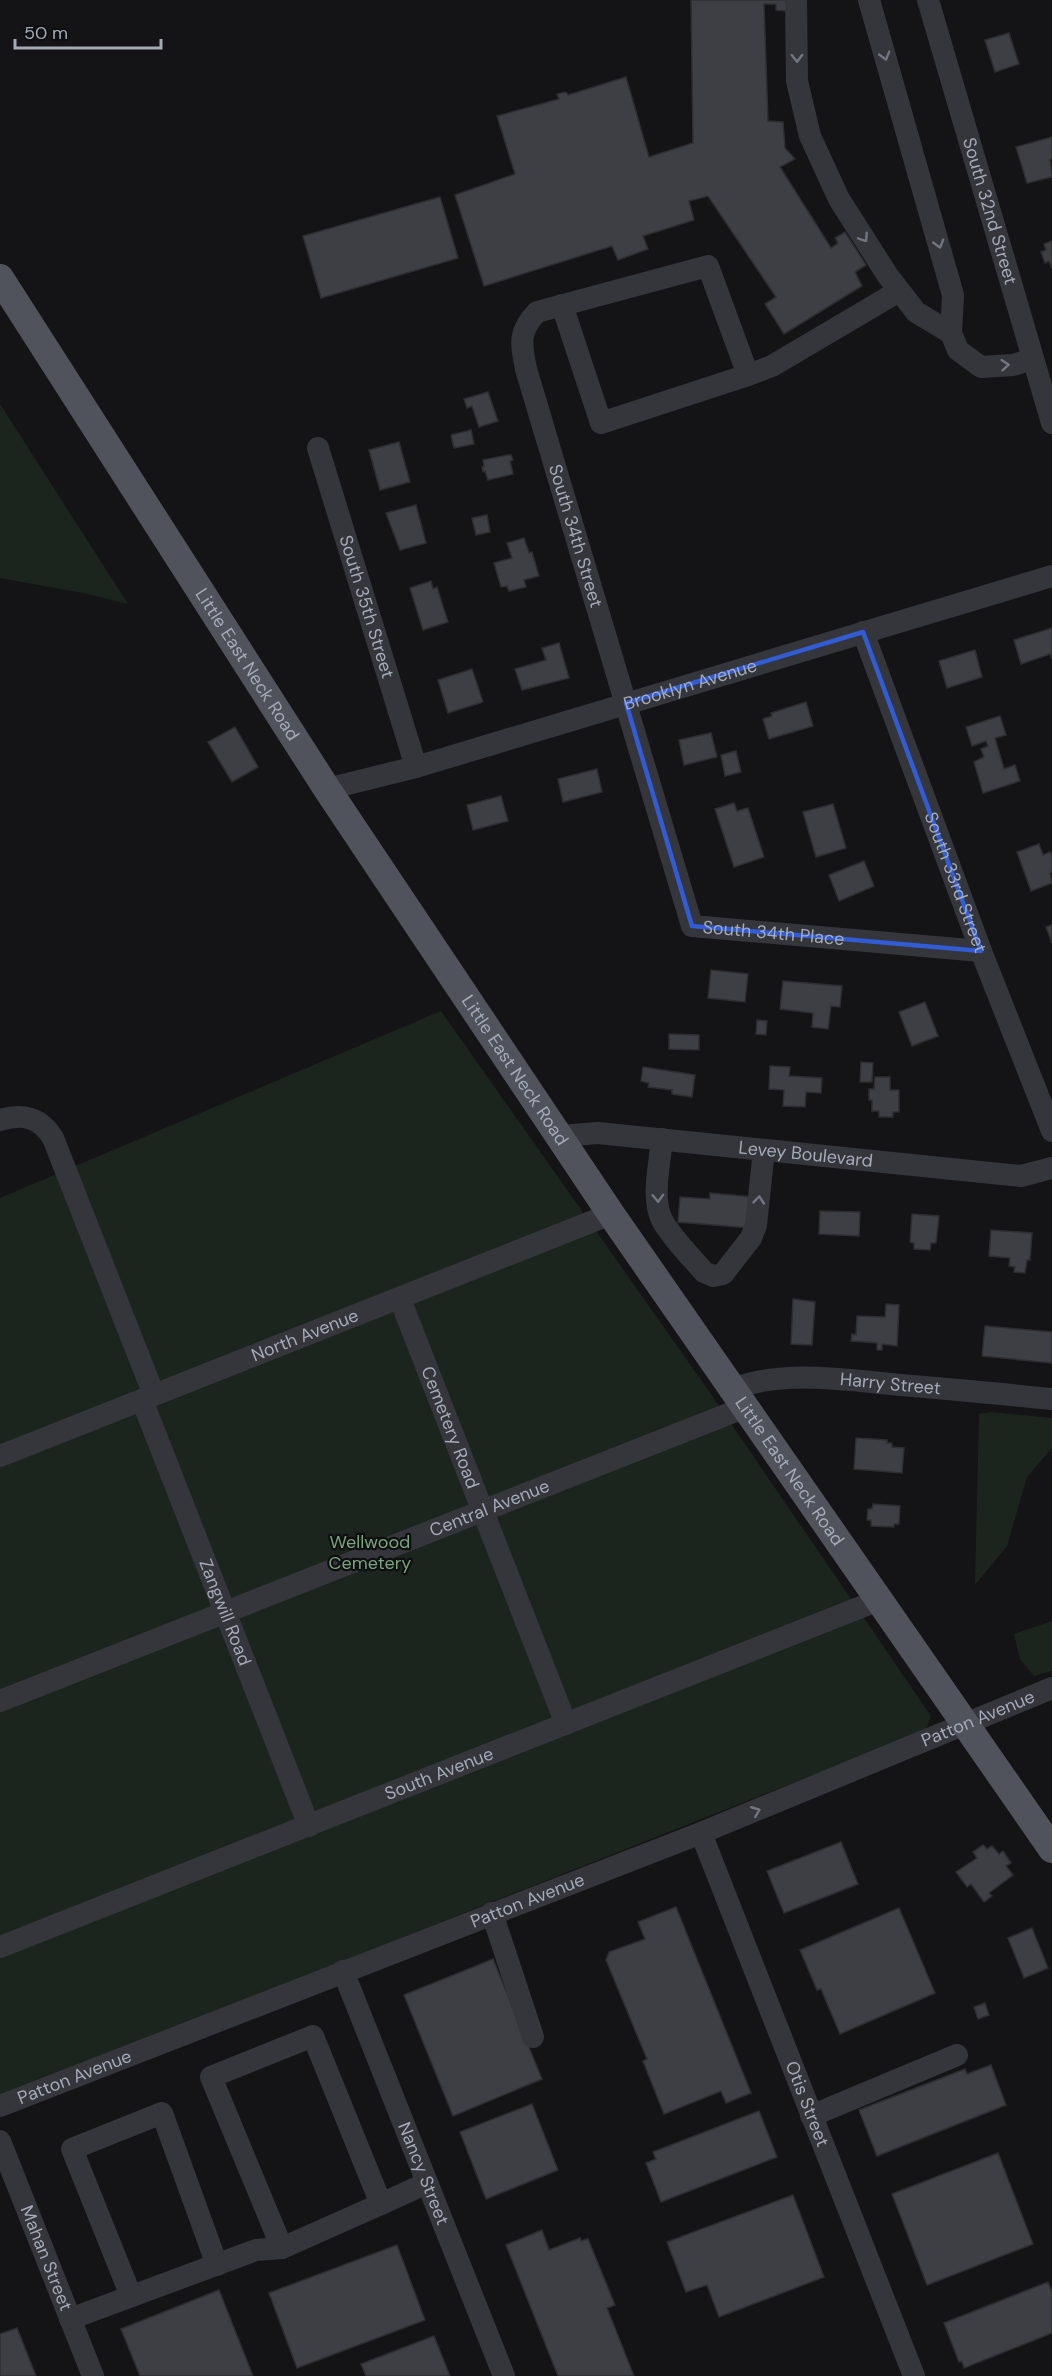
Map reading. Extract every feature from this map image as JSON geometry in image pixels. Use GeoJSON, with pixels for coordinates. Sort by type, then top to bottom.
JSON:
{"type":"FeatureCollection","features":[{"type":"Feature","properties":{"kind":"main road","name":"Little East Neck Road"},"geometry":{"type":"LineString","coordinates":[[0,278],[327,789],[611,1214],[1052,1849]]}},
{"type":"Feature","properties":{"kind":"street"},"geometry":{"type":"LineString","coordinates":[[796,0],[797,81],[810,136],[839,199],[915,312],[951,333]]}},
{"type":"Feature","properties":{"kind":"street"},"geometry":{"type":"LineString","coordinates":[[869,0],[953,295],[951,333],[958,350],[981,367],[1012,365],[1034,359]]}},
{"type":"Feature","properties":{"kind":"street","name":"South 32nd Street"},"geometry":{"type":"LineString","coordinates":[[928,0],[1052,423]]}},
{"type":"Feature","properties":{"kind":"street","name":"South 34th Street"},"geometry":{"type":"LineString","coordinates":[[626,703],[526,369],[521,344],[526,324],[537,312],[708,266],[748,375]]}},
{"type":"Feature","properties":{"kind":"street"},"geometry":{"type":"LineString","coordinates":[[562,305],[601,423],[772,366],[899,291]]}},
{"type":"Feature","properties":{"kind":"street","name":"South 35th Street"},"geometry":{"type":"LineString","coordinates":[[318,448],[416,767]]}},
{"type":"Feature","properties":{"kind":"street","name":"Brooklyn Avenue"},"geometry":{"type":"LineString","coordinates":[[327,789],[416,767],[1052,576]]}},
{"type":"Feature","properties":{"kind":"street","name":"South 33rd Street"},"geometry":{"type":"LineString","coordinates":[[863,632],[981,951],[1052,1131]]}},
{"type":"Feature","properties":{"kind":"street","name":"South 34th Place"},"geometry":{"type":"LineString","coordinates":[[626,703],[692,926],[981,951]]}},
{"type":"Feature","properties":{"kind":"street","name":"Zangwill Road"},"geometry":{"type":"LineString","coordinates":[[0,1120],[18,1116],[35,1119],[52,1138],[148,1397],[224,1612],[309,1826]]}},
{"type":"Feature","properties":{"kind":"street","name":"Levey Boulevard"},"geometry":{"type":"LineString","coordinates":[[559,1136],[598,1132],[1021,1176],[1052,1168]]}},
{"type":"Feature","properties":{"kind":"street"},"geometry":{"type":"LineString","coordinates":[[662,1139],[658,1189],[658,1206],[662,1220],[704,1272],[712,1276],[723,1274],[751,1238],[756,1225],[764,1150]]}},
{"type":"Feature","properties":{"kind":"street","name":"North Avenue"},"geometry":{"type":"LineString","coordinates":[[0,1456],[611,1214]]}},
{"type":"Feature","properties":{"kind":"street","name":"Cemetery Road"},"geometry":{"type":"LineString","coordinates":[[400,1299],[566,1725]]}},
{"type":"Feature","properties":{"kind":"street","name":"Harry Street"},"geometry":{"type":"LineString","coordinates":[[739,1398],[754,1381],[826,1378],[1052,1399]]}},
{"type":"Feature","properties":{"kind":"street","name":"Central Avenue"},"geometry":{"type":"LineString","coordinates":[[0,1701],[484,1511],[739,1398]]}},
{"type":"Feature","properties":{"kind":"street","name":"South Avenue"},"geometry":{"type":"LineString","coordinates":[[0,1947],[879,1600]]}},
{"type":"Feature","properties":{"kind":"street","name":"Patton Avenue"},"geometry":{"type":"LineString","coordinates":[[0,2106],[702,1833],[1052,1688]]}},
{"type":"Feature","properties":{"kind":"street","name":"Otis Street"},"geometry":{"type":"LineString","coordinates":[[702,1833],[914,2376]]}},
{"type":"Feature","properties":{"kind":"street"},"geometry":{"type":"LineString","coordinates":[[492,1913],[533,2037]]}},
{"type":"Feature","properties":{"kind":"street","name":"Nancy Street"},"geometry":{"type":"LineString","coordinates":[[343,1971],[504,2376]]}},
{"type":"Feature","properties":{"kind":"street"},"geometry":{"type":"LineString","coordinates":[[282,2248],[211,2077],[313,2036],[381,2204]]}},
{"type":"Feature","properties":{"kind":"street"},"geometry":{"type":"LineString","coordinates":[[811,2116],[957,2055]]}},
{"type":"Feature","properties":{"kind":"street"},"geometry":{"type":"LineString","coordinates":[[131,2296],[72,2149],[162,2113],[217,2265]]}},
{"type":"Feature","properties":{"kind":"street","name":"Mahan Street"},"geometry":{"type":"LineString","coordinates":[[0,2141],[93,2376]]}},
{"type":"Feature","properties":{"kind":"street"},"geometry":{"type":"LineString","coordinates":[[70,2319],[256,2250],[282,2248],[427,2183]]}},
{"type":"Feature","properties":{"kind":"highlighted area"},"geometry":{"type":"Polygon","coordinates":[[[863,632],[981,951],[692,926],[626,703],[863,632]]]}},
{"type":"Feature","properties":{"kind":"green space"},"geometry":{"type":"Polygon","coordinates":[[[0,404],[128,604],[83,593],[0,578],[0,404]]]}},
{"type":"Feature","properties":{"kind":"green space","name":"Wellwood Cemetery"},"geometry":{"type":"Polygon","coordinates":[[[441,1011],[706,1387],[931,1716],[926,1730],[0,2097],[0,1198],[441,1011]]]}},
{"type":"Feature","properties":{"kind":"green space"},"geometry":{"type":"Polygon","coordinates":[[[991,1412],[1052,1418],[1052,1448],[1027,1477],[1007,1546],[975,1585],[979,1414],[991,1412]]]}},
{"type":"Feature","properties":{"kind":"green space"},"geometry":{"type":"Polygon","coordinates":[[[1052,1621],[1052,1671],[1034,1676],[1020,1659],[1014,1634],[1052,1621]]]}},
{"type":"Feature","properties":{"kind":"building"},"geometry":{"type":"Polygon","coordinates":[[[691,0],[787,0],[787,11],[776,10],[776,4],[764,4],[768,121],[783,122],[785,148],[795,159],[780,167],[831,248],[838,243],[835,238],[845,232],[866,265],[855,272],[862,286],[784,334],[765,304],[776,297],[708,196],[689,201],[694,220],[643,236],[648,249],[618,260],[612,246],[484,286],[455,195],[515,174],[497,116],[559,99],[557,94],[566,92],[568,95],[626,77],[649,157],[693,143],[691,0]]]}},
{"type":"Feature","properties":{"kind":"building"},"geometry":{"type":"Polygon","coordinates":[[[1009,33],[1019,64],[995,72],[985,40],[1009,33]]]}},
{"type":"Feature","properties":{"kind":"building"},"geometry":{"type":"Polygon","coordinates":[[[1052,137],[1052,159],[1050,159],[1052,177],[1027,183],[1016,147],[1052,137]]]}},
{"type":"Feature","properties":{"kind":"building"},"geometry":{"type":"Polygon","coordinates":[[[440,197],[458,258],[321,298],[303,236],[440,197]]]}},
{"type":"Feature","properties":{"kind":"building"},"geometry":{"type":"Polygon","coordinates":[[[1052,241],[1052,268],[1049,261],[1045,263],[1041,252],[1046,250],[1044,244],[1052,241]]]}},
{"type":"Feature","properties":{"kind":"building"},"geometry":{"type":"Polygon","coordinates":[[[488,392],[498,421],[479,427],[472,406],[467,408],[464,399],[488,392]]]}},
{"type":"Feature","properties":{"kind":"building"},"geometry":{"type":"Polygon","coordinates":[[[471,430],[474,444],[454,448],[451,435],[471,430]]]}},
{"type":"Feature","properties":{"kind":"building"},"geometry":{"type":"Polygon","coordinates":[[[399,442],[410,482],[380,490],[369,450],[399,442]]]}},
{"type":"Feature","properties":{"kind":"building"},"geometry":{"type":"Polygon","coordinates":[[[511,455],[513,460],[510,461],[513,474],[488,480],[485,471],[483,472],[483,460],[511,455]]]}},
{"type":"Feature","properties":{"kind":"building"},"geometry":{"type":"Polygon","coordinates":[[[416,505],[426,543],[400,550],[386,513],[416,505]]]}},
{"type":"Feature","properties":{"kind":"building"},"geometry":{"type":"Polygon","coordinates":[[[487,515],[490,532],[476,535],[472,518],[487,515]]]}},
{"type":"Feature","properties":{"kind":"building"},"geometry":{"type":"Polygon","coordinates":[[[524,538],[529,553],[532,552],[539,576],[524,580],[526,587],[509,591],[507,586],[501,587],[494,563],[512,558],[507,543],[524,538]]]}},
{"type":"Feature","properties":{"kind":"building"},"geometry":{"type":"Polygon","coordinates":[[[431,581],[433,589],[437,587],[448,622],[423,630],[410,588],[431,581]]]}},
{"type":"Feature","properties":{"kind":"building"},"geometry":{"type":"Polygon","coordinates":[[[1052,628],[1052,659],[1050,654],[1021,664],[1014,640],[1052,628]]]}},
{"type":"Feature","properties":{"kind":"building"},"geometry":{"type":"Polygon","coordinates":[[[559,643],[569,678],[522,690],[515,669],[546,660],[542,648],[559,643]]]}},
{"type":"Feature","properties":{"kind":"building"},"geometry":{"type":"Polygon","coordinates":[[[975,650],[982,677],[947,688],[939,661],[975,650]]]}},
{"type":"Feature","properties":{"kind":"building"},"geometry":{"type":"Polygon","coordinates":[[[472,669],[483,702],[448,713],[438,680],[472,669]]]}},
{"type":"Feature","properties":{"kind":"building"},"geometry":{"type":"Polygon","coordinates":[[[806,702],[813,726],[769,739],[763,719],[772,716],[771,713],[806,702]]]}},
{"type":"Feature","properties":{"kind":"building"},"geometry":{"type":"Polygon","coordinates":[[[1000,716],[1006,735],[995,738],[1004,769],[1015,765],[1020,781],[983,793],[974,762],[984,757],[981,749],[988,746],[986,741],[972,746],[966,727],[1000,716]]]}},
{"type":"Feature","properties":{"kind":"building"},"geometry":{"type":"Polygon","coordinates":[[[235,727],[258,767],[232,782],[208,742],[235,727]]]}},
{"type":"Feature","properties":{"kind":"building"},"geometry":{"type":"Polygon","coordinates":[[[711,733],[717,757],[684,765],[679,740],[711,733]]]}},
{"type":"Feature","properties":{"kind":"building"},"geometry":{"type":"Polygon","coordinates":[[[736,751],[741,772],[725,776],[721,755],[736,751]]]}},
{"type":"Feature","properties":{"kind":"building"},"geometry":{"type":"Polygon","coordinates":[[[597,769],[602,792],[563,802],[558,779],[597,769]]]}},
{"type":"Feature","properties":{"kind":"building"},"geometry":{"type":"Polygon","coordinates":[[[501,796],[508,821],[473,830],[467,805],[501,796]]]}},
{"type":"Feature","properties":{"kind":"building"},"geometry":{"type":"Polygon","coordinates":[[[734,803],[737,811],[748,808],[764,857],[734,867],[715,809],[734,803]]]}},
{"type":"Feature","properties":{"kind":"building"},"geometry":{"type":"Polygon","coordinates":[[[833,804],[846,848],[816,857],[803,812],[833,804]]]}},
{"type":"Feature","properties":{"kind":"building"},"geometry":{"type":"Polygon","coordinates":[[[1039,844],[1043,855],[1050,852],[1052,856],[1052,872],[1050,873],[1052,883],[1031,891],[1017,852],[1039,844]]]}},
{"type":"Feature","properties":{"kind":"building"},"geometry":{"type":"Polygon","coordinates":[[[864,861],[874,886],[839,901],[829,875],[864,861]]]}},
{"type":"Feature","properties":{"kind":"building"},"geometry":{"type":"Polygon","coordinates":[[[1052,925],[1052,943],[1046,927],[1052,925]]]}},
{"type":"Feature","properties":{"kind":"building"},"geometry":{"type":"Polygon","coordinates":[[[711,970],[748,974],[745,1002],[708,998],[711,970]]]}},
{"type":"Feature","properties":{"kind":"building"},"geometry":{"type":"Polygon","coordinates":[[[783,981],[842,986],[840,1007],[831,1006],[828,1029],[812,1027],[813,1013],[780,1009],[783,981]]]}},
{"type":"Feature","properties":{"kind":"building"},"geometry":{"type":"Polygon","coordinates":[[[925,1002],[938,1036],[912,1046],[899,1012],[925,1002]]]}},
{"type":"Feature","properties":{"kind":"building"},"geometry":{"type":"Polygon","coordinates":[[[757,1020],[767,1021],[766,1035],[756,1034],[757,1020]]]}},
{"type":"Feature","properties":{"kind":"building"},"geometry":{"type":"Polygon","coordinates":[[[669,1034],[699,1035],[699,1050],[669,1049],[669,1034]]]}},
{"type":"Feature","properties":{"kind":"building"},"geometry":{"type":"Polygon","coordinates":[[[861,1062],[873,1063],[872,1082],[860,1082],[861,1062]]]}},
{"type":"Feature","properties":{"kind":"building"},"geometry":{"type":"Polygon","coordinates":[[[770,1066],[790,1067],[789,1076],[822,1078],[821,1093],[806,1092],[805,1107],[783,1106],[784,1090],[769,1089],[770,1066]]]}},
{"type":"Feature","properties":{"kind":"building"},"geometry":{"type":"Polygon","coordinates":[[[643,1067],[695,1075],[692,1097],[672,1094],[672,1090],[648,1087],[649,1083],[641,1081],[643,1067]]]}},
{"type":"Feature","properties":{"kind":"building"},"geometry":{"type":"Polygon","coordinates":[[[875,1077],[890,1077],[890,1090],[899,1090],[899,1112],[893,1112],[893,1117],[879,1117],[879,1111],[872,1111],[869,1089],[874,1089],[875,1077]]]}},
{"type":"Feature","properties":{"kind":"building"},"geometry":{"type":"Polygon","coordinates":[[[710,1193],[753,1197],[750,1228],[678,1222],[680,1197],[710,1199],[710,1193]]]}},
{"type":"Feature","properties":{"kind":"building"},"geometry":{"type":"Polygon","coordinates":[[[820,1211],[860,1212],[859,1236],[819,1234],[820,1211]]]}},
{"type":"Feature","properties":{"kind":"building"},"geometry":{"type":"Polygon","coordinates":[[[912,1214],[939,1216],[936,1243],[931,1243],[930,1250],[914,1249],[914,1243],[910,1242],[912,1214]]]}},
{"type":"Feature","properties":{"kind":"building"},"geometry":{"type":"Polygon","coordinates":[[[991,1230],[1032,1233],[1030,1260],[1027,1260],[1025,1273],[1014,1272],[1015,1267],[1009,1266],[1010,1258],[989,1256],[991,1230]]]}},
{"type":"Feature","properties":{"kind":"building"},"geometry":{"type":"Polygon","coordinates":[[[793,1299],[815,1302],[812,1345],[791,1344],[793,1299]]]}},
{"type":"Feature","properties":{"kind":"building"},"geometry":{"type":"Polygon","coordinates":[[[886,1304],[899,1305],[897,1346],[882,1344],[882,1350],[877,1350],[877,1343],[851,1341],[852,1334],[856,1335],[857,1316],[885,1317],[886,1304]]]}},
{"type":"Feature","properties":{"kind":"building"},"geometry":{"type":"Polygon","coordinates":[[[985,1326],[1052,1332],[1052,1363],[982,1356],[985,1326]]]}},
{"type":"Feature","properties":{"kind":"building"},"geometry":{"type":"Polygon","coordinates":[[[856,1438],[887,1440],[887,1443],[892,1443],[892,1447],[904,1448],[902,1473],[854,1469],[856,1438]]]}},
{"type":"Feature","properties":{"kind":"building"},"geometry":{"type":"Polygon","coordinates":[[[873,1504],[900,1506],[899,1524],[894,1524],[894,1527],[871,1526],[871,1520],[867,1520],[868,1509],[872,1509],[873,1504]]]}},
{"type":"Feature","properties":{"kind":"building"},"geometry":{"type":"Polygon","coordinates":[[[841,1842],[858,1884],[784,1913],[767,1871],[841,1842]]]}},
{"type":"Feature","properties":{"kind":"building"},"geometry":{"type":"Polygon","coordinates":[[[983,1845],[987,1849],[992,1846],[999,1854],[1003,1851],[1011,1863],[1006,1866],[1013,1875],[989,1893],[992,1896],[984,1902],[971,1884],[967,1887],[956,1872],[977,1858],[973,1852],[983,1845]]]}},
{"type":"Feature","properties":{"kind":"building"},"geometry":{"type":"Polygon","coordinates":[[[676,1907],[751,2093],[726,2103],[721,2091],[664,2114],[643,2061],[647,2059],[606,1960],[609,1952],[645,1939],[638,1922],[676,1907]]]}},
{"type":"Feature","properties":{"kind":"building"},"geometry":{"type":"Polygon","coordinates":[[[899,1908],[935,1993],[840,2034],[821,1989],[817,1990],[800,1950],[899,1908]]]}},
{"type":"Feature","properties":{"kind":"building"},"geometry":{"type":"Polygon","coordinates":[[[1032,1928],[1048,1968],[1024,1978],[1008,1938],[1032,1928]]]}},
{"type":"Feature","properties":{"kind":"building"},"geometry":{"type":"Polygon","coordinates":[[[493,1959],[542,2079],[453,2116],[404,1995],[493,1959]]]}},
{"type":"Feature","properties":{"kind":"building"},"geometry":{"type":"Polygon","coordinates":[[[985,2003],[989,2015],[978,2019],[974,2007],[985,2003]]]}},
{"type":"Feature","properties":{"kind":"building"},"geometry":{"type":"Polygon","coordinates":[[[991,2065],[1006,2105],[877,2156],[859,2110],[965,2069],[967,2074],[991,2065]]]}},
{"type":"Feature","properties":{"kind":"building"},"geometry":{"type":"Polygon","coordinates":[[[532,2104],[558,2170],[486,2199],[460,2132],[532,2104]]]}},
{"type":"Feature","properties":{"kind":"building"},"geometry":{"type":"Polygon","coordinates":[[[759,2111],[777,2157],[661,2202],[646,2163],[656,2159],[653,2152],[759,2111]]]}},
{"type":"Feature","properties":{"kind":"building"},"geometry":{"type":"Polygon","coordinates":[[[998,2153],[1033,2244],[927,2285],[892,2194],[998,2153]]]}},
{"type":"Feature","properties":{"kind":"building"},"geometry":{"type":"Polygon","coordinates":[[[793,2195],[824,2277],[719,2317],[707,2285],[686,2292],[667,2242],[793,2195]]]}},
{"type":"Feature","properties":{"kind":"building"},"geometry":{"type":"Polygon","coordinates":[[[542,2230],[549,2250],[580,2238],[581,2241],[588,2239],[615,2305],[607,2308],[634,2376],[558,2376],[506,2245],[542,2230]]]}},
{"type":"Feature","properties":{"kind":"building"},"geometry":{"type":"Polygon","coordinates":[[[397,2245],[425,2320],[297,2368],[269,2293],[397,2245]]]}},
{"type":"Feature","properties":{"kind":"building"},"geometry":{"type":"Polygon","coordinates":[[[1048,2282],[1052,2292],[1052,2333],[964,2368],[962,2361],[959,2362],[944,2323],[1048,2282]]]}},
{"type":"Feature","properties":{"kind":"building"},"geometry":{"type":"Polygon","coordinates":[[[219,2290],[253,2376],[140,2376],[121,2329],[219,2290]]]}},
{"type":"Feature","properties":{"kind":"building"},"geometry":{"type":"Polygon","coordinates":[[[17,2328],[36,2376],[0,2376],[0,2334],[17,2328]]]}},
{"type":"Feature","properties":{"kind":"building"},"geometry":{"type":"Polygon","coordinates":[[[434,2336],[450,2376],[366,2376],[361,2364],[434,2336]]]}}]}
